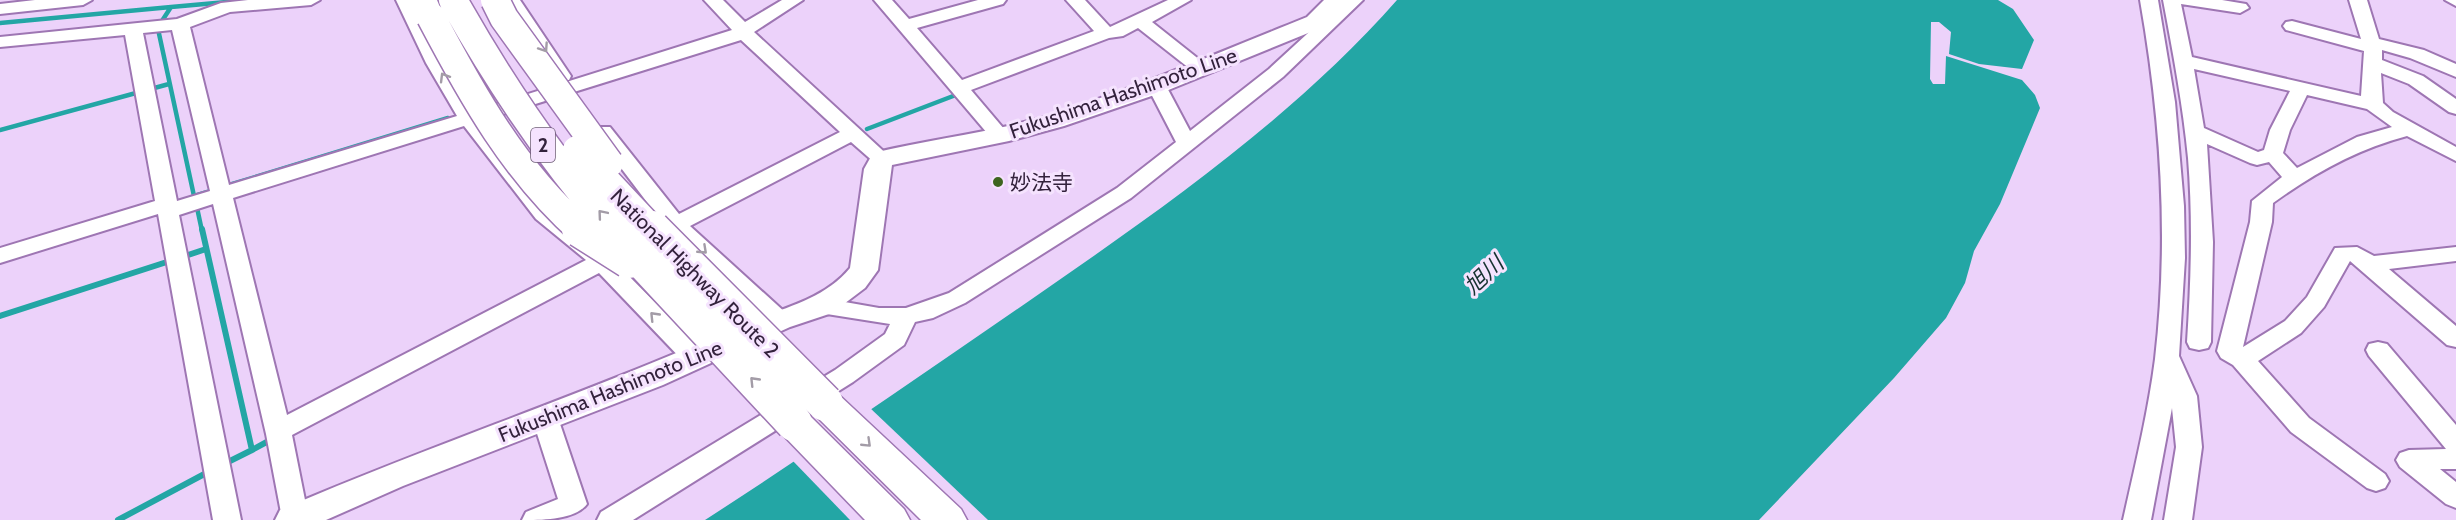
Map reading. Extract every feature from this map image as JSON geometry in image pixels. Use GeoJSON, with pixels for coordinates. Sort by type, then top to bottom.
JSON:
{"type":"FeatureCollection","features":[{"type":"Feature","properties":{"kind":"highway","name":"National Highway Route 2"},"geometry":{"type":"LineString","coordinates":[[475,0],[521,78],[594,171],[665,228],[947,520]]}},
{"type":"Feature","properties":{"kind":"highway"},"geometry":{"type":"LineString","coordinates":[[495,0],[504,18],[592,142],[665,228]]}},
{"type":"Feature","properties":{"kind":"highway","name":"National Highway Route 2"},"geometry":{"type":"LineString","coordinates":[[436,6],[473,94],[536,183],[582,232],[653,275],[890,520]]}},
{"type":"Feature","properties":{"kind":"main road","name":"Fukushima Hashimoto Line"},"geometry":{"type":"LineString","coordinates":[[294,519],[391,477],[695,358],[779,320],[822,306],[855,281],[864,270],[877,169],[882,159],[1000,136],[1055,121],[1157,86],[1315,22],[1336,0]]}},
{"type":"Feature","properties":{"kind":"street"},"geometry":{"type":"LineString","coordinates":[[0,9],[83,0]]}},
{"type":"Feature","properties":{"kind":"street"},"geometry":{"type":"LineString","coordinates":[[0,42],[180,24],[227,7],[311,0]]}},
{"type":"Feature","properties":{"kind":"street"},"geometry":{"type":"LineString","coordinates":[[405,0],[435,63],[465,112],[544,214],[601,261],[695,358]]}},
{"type":"Feature","properties":{"kind":"street"},"geometry":{"type":"LineString","coordinates":[[511,0],[665,228],[779,320]]}},
{"type":"Feature","properties":{"kind":"street"},"geometry":{"type":"LineString","coordinates":[[713,0],[737,27],[882,159]]}},
{"type":"Feature","properties":{"kind":"street"},"geometry":{"type":"LineString","coordinates":[[737,27],[769,0]]}},
{"type":"Feature","properties":{"kind":"street"},"geometry":{"type":"LineString","coordinates":[[0,256],[737,27],[794,0]]}},
{"type":"Feature","properties":{"kind":"street"},"geometry":{"type":"LineString","coordinates":[[883,0],[1000,136]]}},
{"type":"Feature","properties":{"kind":"street"},"geometry":{"type":"LineString","coordinates":[[905,26],[997,0]]}},
{"type":"Feature","properties":{"kind":"street"},"geometry":{"type":"LineString","coordinates":[[1075,0],[1106,33]]}},
{"type":"Feature","properties":{"kind":"street"},"geometry":{"type":"LineString","coordinates":[[962,90],[1106,33],[1117,33],[1142,23],[1182,0]]}},
{"type":"Feature","properties":{"kind":"street"},"geometry":{"type":"LineString","coordinates":[[822,306],[879,316],[906,316],[926,312],[957,298],[1124,193],[1276,73],[1354,0]]}},
{"type":"Feature","properties":{"kind":"street"},"geometry":{"type":"LineString","coordinates":[[2137,520],[2159,413],[2167,354],[2175,226],[2170,129],[2149,0]]}},
{"type":"Feature","properties":{"kind":"street"},"geometry":{"type":"LineString","coordinates":[[2172,0],[2194,131],[2201,214],[2202,279],[2199,342]]}},
{"type":"Feature","properties":{"kind":"street"},"geometry":{"type":"LineString","coordinates":[[2187,0],[2240,8]]}},
{"type":"Feature","properties":{"kind":"street"},"geometry":{"type":"LineString","coordinates":[[2358,0],[2372,51],[2371,96],[2374,105],[2386,116],[2454,153]]}},
{"type":"Feature","properties":{"kind":"street"},"geometry":{"type":"LineString","coordinates":[[1276,73],[1286,48],[1315,22]]}},
{"type":"Feature","properties":{"kind":"street"},"geometry":{"type":"LineString","coordinates":[[1142,23],[1201,68]]}},
{"type":"Feature","properties":{"kind":"street"},"geometry":{"type":"LineString","coordinates":[[180,24],[197,195],[177,259],[227,520]]}},
{"type":"Feature","properties":{"kind":"street"},"geometry":{"type":"LineString","coordinates":[[2292,26],[2372,51],[2417,54],[2456,71]]}},
{"type":"Feature","properties":{"kind":"street"},"geometry":{"type":"LineString","coordinates":[[133,30],[145,91],[197,195],[279,434],[294,519]]}},
{"type":"Feature","properties":{"kind":"street"},"geometry":{"type":"LineString","coordinates":[[2156,35],[2164,37],[2183,60],[2374,105]]}},
{"type":"Feature","properties":{"kind":"street"},"geometry":{"type":"LineString","coordinates":[[2372,51],[2453,102]]}},
{"type":"Feature","properties":{"kind":"street"},"geometry":{"type":"LineString","coordinates":[[1157,86],[1186,143]]}},
{"type":"Feature","properties":{"kind":"street"},"geometry":{"type":"LineString","coordinates":[[2273,154],[2280,130],[2301,88]]}},
{"type":"Feature","properties":{"kind":"street"},"geometry":{"type":"LineString","coordinates":[[2236,355],[2263,201],[2294,178],[2364,141],[2409,129]]}},
{"type":"Feature","properties":{"kind":"street"},"geometry":{"type":"LineString","coordinates":[[2194,131],[2257,159],[2273,154]]}},
{"type":"Feature","properties":{"kind":"street"},"geometry":{"type":"LineString","coordinates":[[279,434],[601,261],[852,134]]}},
{"type":"Feature","properties":{"kind":"street"},"geometry":{"type":"LineString","coordinates":[[2273,154],[2294,178]]}},
{"type":"Feature","properties":{"kind":"street"},"geometry":{"type":"LineString","coordinates":[[2236,355],[2293,327],[2316,302],[2343,253],[2356,254],[2456,339]]}},
{"type":"Feature","properties":{"kind":"street"},"geometry":{"type":"LineString","coordinates":[[2369,264],[2456,254]]}},
{"type":"Feature","properties":{"kind":"street"},"geometry":{"type":"LineString","coordinates":[[2172,298],[2199,342],[2236,355],[2300,425],[2376,481]]}},
{"type":"Feature","properties":{"kind":"street"},"geometry":{"type":"LineString","coordinates":[[612,520],[844,376],[895,339],[906,316]]}},
{"type":"Feature","properties":{"kind":"street"},"geometry":{"type":"LineString","coordinates":[[2378,350],[2456,443]]}},
{"type":"Feature","properties":{"kind":"street"},"geometry":{"type":"LineString","coordinates":[[2167,354],[2184,396],[2189,447],[2178,520]]}},
{"type":"Feature","properties":{"kind":"street"},"geometry":{"type":"LineString","coordinates":[[536,520],[573,504],[545,418]]}},
{"type":"Feature","properties":{"kind":"street"},"geometry":{"type":"LineString","coordinates":[[2456,459],[2409,460],[2456,497]]}},
{"type":"Feature","properties":{"kind":"water","name":"旭川"},"geometry":{"type":"Polygon","coordinates":[[[1397,0],[1998,0],[2013,9],[2034,40],[2022,69],[1979,64],[1949,54],[1951,32],[1939,22],[1931,22],[1930,79],[1933,84],[1945,84],[1946,56],[2022,80],[2035,95],[2040,108],[2000,204],[1974,251],[1965,283],[1946,318],[1894,378],[1759,520],[705,520],[908,384],[1175,198],[1269,124],[1313,85],[1397,0]]]}},
{"type":"Feature","properties":{"kind":"pier"},"geometry":{"type":"Polygon","coordinates":[[[869,407],[988,520],[850,520],[792,460],[869,407]]]}},
{"type":"Feature","properties":{"kind":"waterway"},"geometry":{"type":"LineString","coordinates":[[171,7],[249,0]]}},
{"type":"Feature","properties":{"kind":"waterway"},"geometry":{"type":"LineString","coordinates":[[0,23],[171,7]]}},
{"type":"Feature","properties":{"kind":"waterway"},"geometry":{"type":"LineString","coordinates":[[160,24],[171,7]]}},
{"type":"Feature","properties":{"kind":"waterway"},"geometry":{"type":"LineString","coordinates":[[158,29],[194,196],[214,190]]}},
{"type":"Feature","properties":{"kind":"waterway"},"geometry":{"type":"LineString","coordinates":[[0,130],[169,84]]}},
{"type":"Feature","properties":{"kind":"waterway"},"geometry":{"type":"LineString","coordinates":[[867,129],[961,93]]}},
{"type":"Feature","properties":{"kind":"waterway"},"geometry":{"type":"LineString","coordinates":[[229,185],[448,118]]}},
{"type":"Feature","properties":{"kind":"waterway"},"geometry":{"type":"LineString","coordinates":[[196,203],[202,231]]}},
{"type":"Feature","properties":{"kind":"waterway"},"geometry":{"type":"LineString","coordinates":[[202,229],[252,450]]}},
{"type":"Feature","properties":{"kind":"waterway"},"geometry":{"type":"LineString","coordinates":[[182,257],[206,249]]}},
{"type":"Feature","properties":{"kind":"waterway"},"geometry":{"type":"LineString","coordinates":[[0,316],[173,260]]}},
{"type":"Feature","properties":{"kind":"waterway"},"geometry":{"type":"LineString","coordinates":[[252,450],[274,438]]}},
{"type":"Feature","properties":{"kind":"waterway"},"geometry":{"type":"LineString","coordinates":[[224,464],[252,450]]}},
{"type":"Feature","properties":{"kind":"waterway"},"geometry":{"type":"LineString","coordinates":[[118,520],[210,471]]}},
{"type":"Feature","properties":{"kind":"place","name":"妙法寺"},"geometry":{"type":"Point","coordinates":[998,182]}}]}
